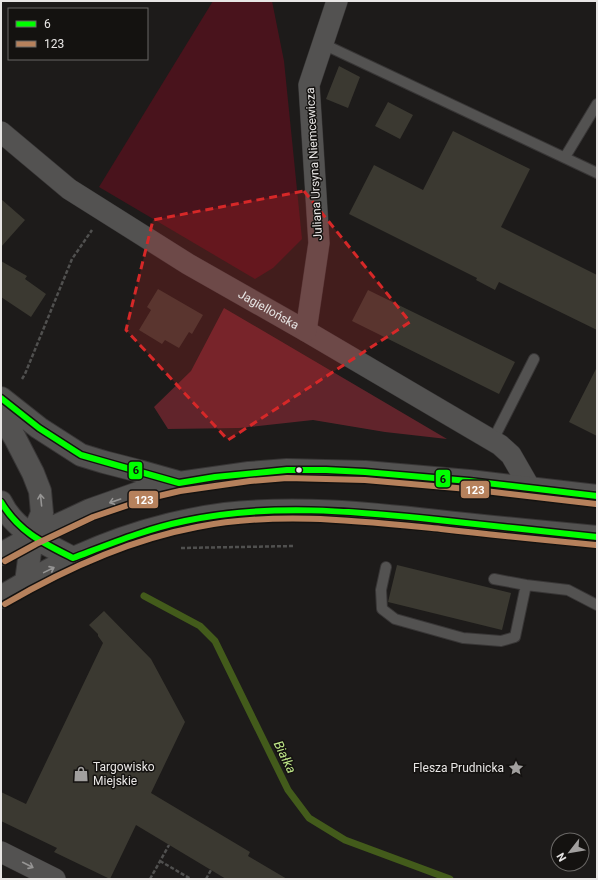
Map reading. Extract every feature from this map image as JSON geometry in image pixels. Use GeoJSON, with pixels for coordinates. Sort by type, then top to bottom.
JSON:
{"type":"FeatureCollection","features":[{"type":"Feature","properties":{"kind":"main road"},"geometry":{"type":"LineString","coordinates":[[1,398],[39,428],[81,454],[179,483]]}},
{"type":"Feature","properties":{"kind":"main road"},"geometry":{"type":"LineString","coordinates":[[1,415],[16,438],[40,491],[42,513],[32,537],[26,582]]}},
{"type":"Feature","properties":{"kind":"main road"},"geometry":{"type":"LineString","coordinates":[[1,554],[32,537],[90,510],[144,491],[215,477],[279,471],[326,470],[468,481],[597,496]]}},
{"type":"Feature","properties":{"kind":"main road"},"geometry":{"type":"LineString","coordinates":[[1,502],[15,523],[32,537],[73,558]]}},
{"type":"Feature","properties":{"kind":"main road"},"geometry":{"type":"LineString","coordinates":[[1,597],[26,582],[73,558],[107,545],[144,532],[178,523],[224,515],[265,511],[369,513],[597,538]]}},
{"type":"Feature","properties":{"kind":"street","name":"Juliana Ursyna Niemcewicza"},"geometry":{"type":"LineString","coordinates":[[306,331],[319,243],[309,85],[337,1]]}},
{"type":"Feature","properties":{"kind":"street","name":"Jagiellońska"},"geometry":{"type":"LineString","coordinates":[[1,132],[69,189],[188,264],[500,444],[511,455],[530,488]]}},
{"type":"Feature","properties":{"kind":"street"},"geometry":{"type":"LineString","coordinates":[[1,852],[55,879]]}},
{"type":"Feature","properties":{"kind":"lane"},"geometry":{"type":"LineString","coordinates":[[323,44],[597,172]]}},
{"type":"Feature","properties":{"kind":"lane"},"geometry":{"type":"LineString","coordinates":[[565,157],[597,104]]}},
{"type":"Feature","properties":{"kind":"lane"},"geometry":{"type":"LineString","coordinates":[[493,440],[534,359]]}},
{"type":"Feature","properties":{"kind":"lane"},"geometry":{"type":"LineString","coordinates":[[386,567],[381,590],[382,609],[395,619],[463,638],[501,641],[515,637],[526,585]]}},
{"type":"Feature","properties":{"kind":"lane"},"geometry":{"type":"LineString","coordinates":[[494,579],[526,585],[568,590],[597,606]]}},
{"type":"Feature","properties":{"kind":"path"},"geometry":{"type":"LineString","coordinates":[[22,379],[72,259],[105,212]]}},
{"type":"Feature","properties":{"kind":"path"},"geometry":{"type":"LineString","coordinates":[[175,548],[295,546]]}},
{"type":"Feature","properties":{"kind":"path"},"geometry":{"type":"LineString","coordinates":[[150,879],[169,845]]}},
{"type":"Feature","properties":{"kind":"path"},"geometry":{"type":"LineString","coordinates":[[160,861],[191,879]]}},
{"type":"Feature","properties":{"kind":"path"},"geometry":{"type":"LineString","coordinates":[[206,879],[211,870]]}},
{"type":"Feature","properties":{"kind":"highlighted area"},"geometry":{"type":"Polygon","coordinates":[[[304,191],[410,322],[228,440],[126,330],[153,220],[304,191]]]}},
{"type":"Feature","properties":{"kind":"shaded area"},"geometry":{"type":"Polygon","coordinates":[[[213,1],[272,1],[284,61],[302,239],[273,268],[255,279],[99,187],[213,1]]]}},
{"type":"Feature","properties":{"kind":"shaded area"},"geometry":{"type":"Polygon","coordinates":[[[224,308],[447,439],[385,432],[313,420],[239,428],[168,429],[154,407],[191,371],[224,308]]]}},
{"type":"Feature","properties":{"kind":"building"},"geometry":{"type":"Polygon","coordinates":[[[339,66],[360,77],[348,108],[326,99],[339,66]]]}},
{"type":"Feature","properties":{"kind":"building"},"geometry":{"type":"Polygon","coordinates":[[[388,102],[413,115],[400,139],[375,126],[388,102]]]}},
{"type":"Feature","properties":{"kind":"building"},"geometry":{"type":"Polygon","coordinates":[[[453,131],[530,169],[501,227],[597,275],[597,330],[499,282],[495,290],[476,280],[477,278],[349,214],[374,165],[423,190],[453,131]]]}},
{"type":"Feature","properties":{"kind":"building"},"geometry":{"type":"Polygon","coordinates":[[[1,199],[25,220],[1,247],[1,199]]]}},
{"type":"Feature","properties":{"kind":"building"},"geometry":{"type":"Polygon","coordinates":[[[1,261],[27,276],[25,279],[46,294],[31,317],[1,297],[1,261]]]}},
{"type":"Feature","properties":{"kind":"building"},"geometry":{"type":"Polygon","coordinates":[[[158,289],[203,315],[192,334],[189,332],[179,348],[165,340],[162,344],[139,330],[151,310],[147,307],[158,289]]]}},
{"type":"Feature","properties":{"kind":"building"},"geometry":{"type":"Polygon","coordinates":[[[368,290],[515,362],[499,394],[352,321],[368,290]]]}},
{"type":"Feature","properties":{"kind":"building"},"geometry":{"type":"Polygon","coordinates":[[[597,367],[597,436],[569,422],[597,367]]]}},
{"type":"Feature","properties":{"kind":"building"},"geometry":{"type":"Polygon","coordinates":[[[397,565],[511,593],[502,630],[388,602],[397,565]]]}},
{"type":"Feature","properties":{"kind":"building","name":"Targowisko Miejskie"},"geometry":{"type":"Polygon","coordinates":[[[104,611],[151,659],[185,722],[151,793],[250,852],[248,856],[287,879],[226,879],[136,825],[110,879],[54,852],[57,848],[1,821],[1,792],[26,804],[103,643],[98,634],[89,625],[104,611]]]}},
{"type":"Feature","properties":{"kind":"waterway","name":"Białka"},"geometry":{"type":"LineString","coordinates":[[144,596],[200,626],[215,641],[288,790],[309,818],[345,840],[450,879]]}},
{"type":"Feature","properties":{"kind":"transit line","name":"6"},"geometry":{"type":"LineString","coordinates":[[1,398],[39,428],[81,455],[179,483],[215,477],[287,470],[326,470],[469,481],[597,496]]}},
{"type":"Feature","properties":{"kind":"transit line","name":"123"},"geometry":{"type":"LineString","coordinates":[[5,561],[36,544],[93,517],[146,499],[180,491],[250,481],[287,478],[365,480],[468,489],[596,504]]}},
{"type":"Feature","properties":{"kind":"transit line","name":"6"},"geometry":{"type":"LineString","coordinates":[[1,502],[16,521],[32,536],[73,558],[128,537],[171,524],[216,515],[279,510],[311,510],[375,514],[597,537]]}},
{"type":"Feature","properties":{"kind":"transit line","name":"123"},"geometry":{"type":"LineString","coordinates":[[5,604],[51,579],[98,557],[122,548],[171,533],[227,522],[288,518],[319,519],[411,526],[596,545]]}},
{"type":"Feature","properties":{"kind":"place","name":"Flesza Prudnicka"},"geometry":{"type":"Point","coordinates":[516,768]}},
{"type":"Feature","properties":{"kind":"place","name":"Targowisko Miejskie"},"geometry":{"type":"Point","coordinates":[81,774]}}]}
